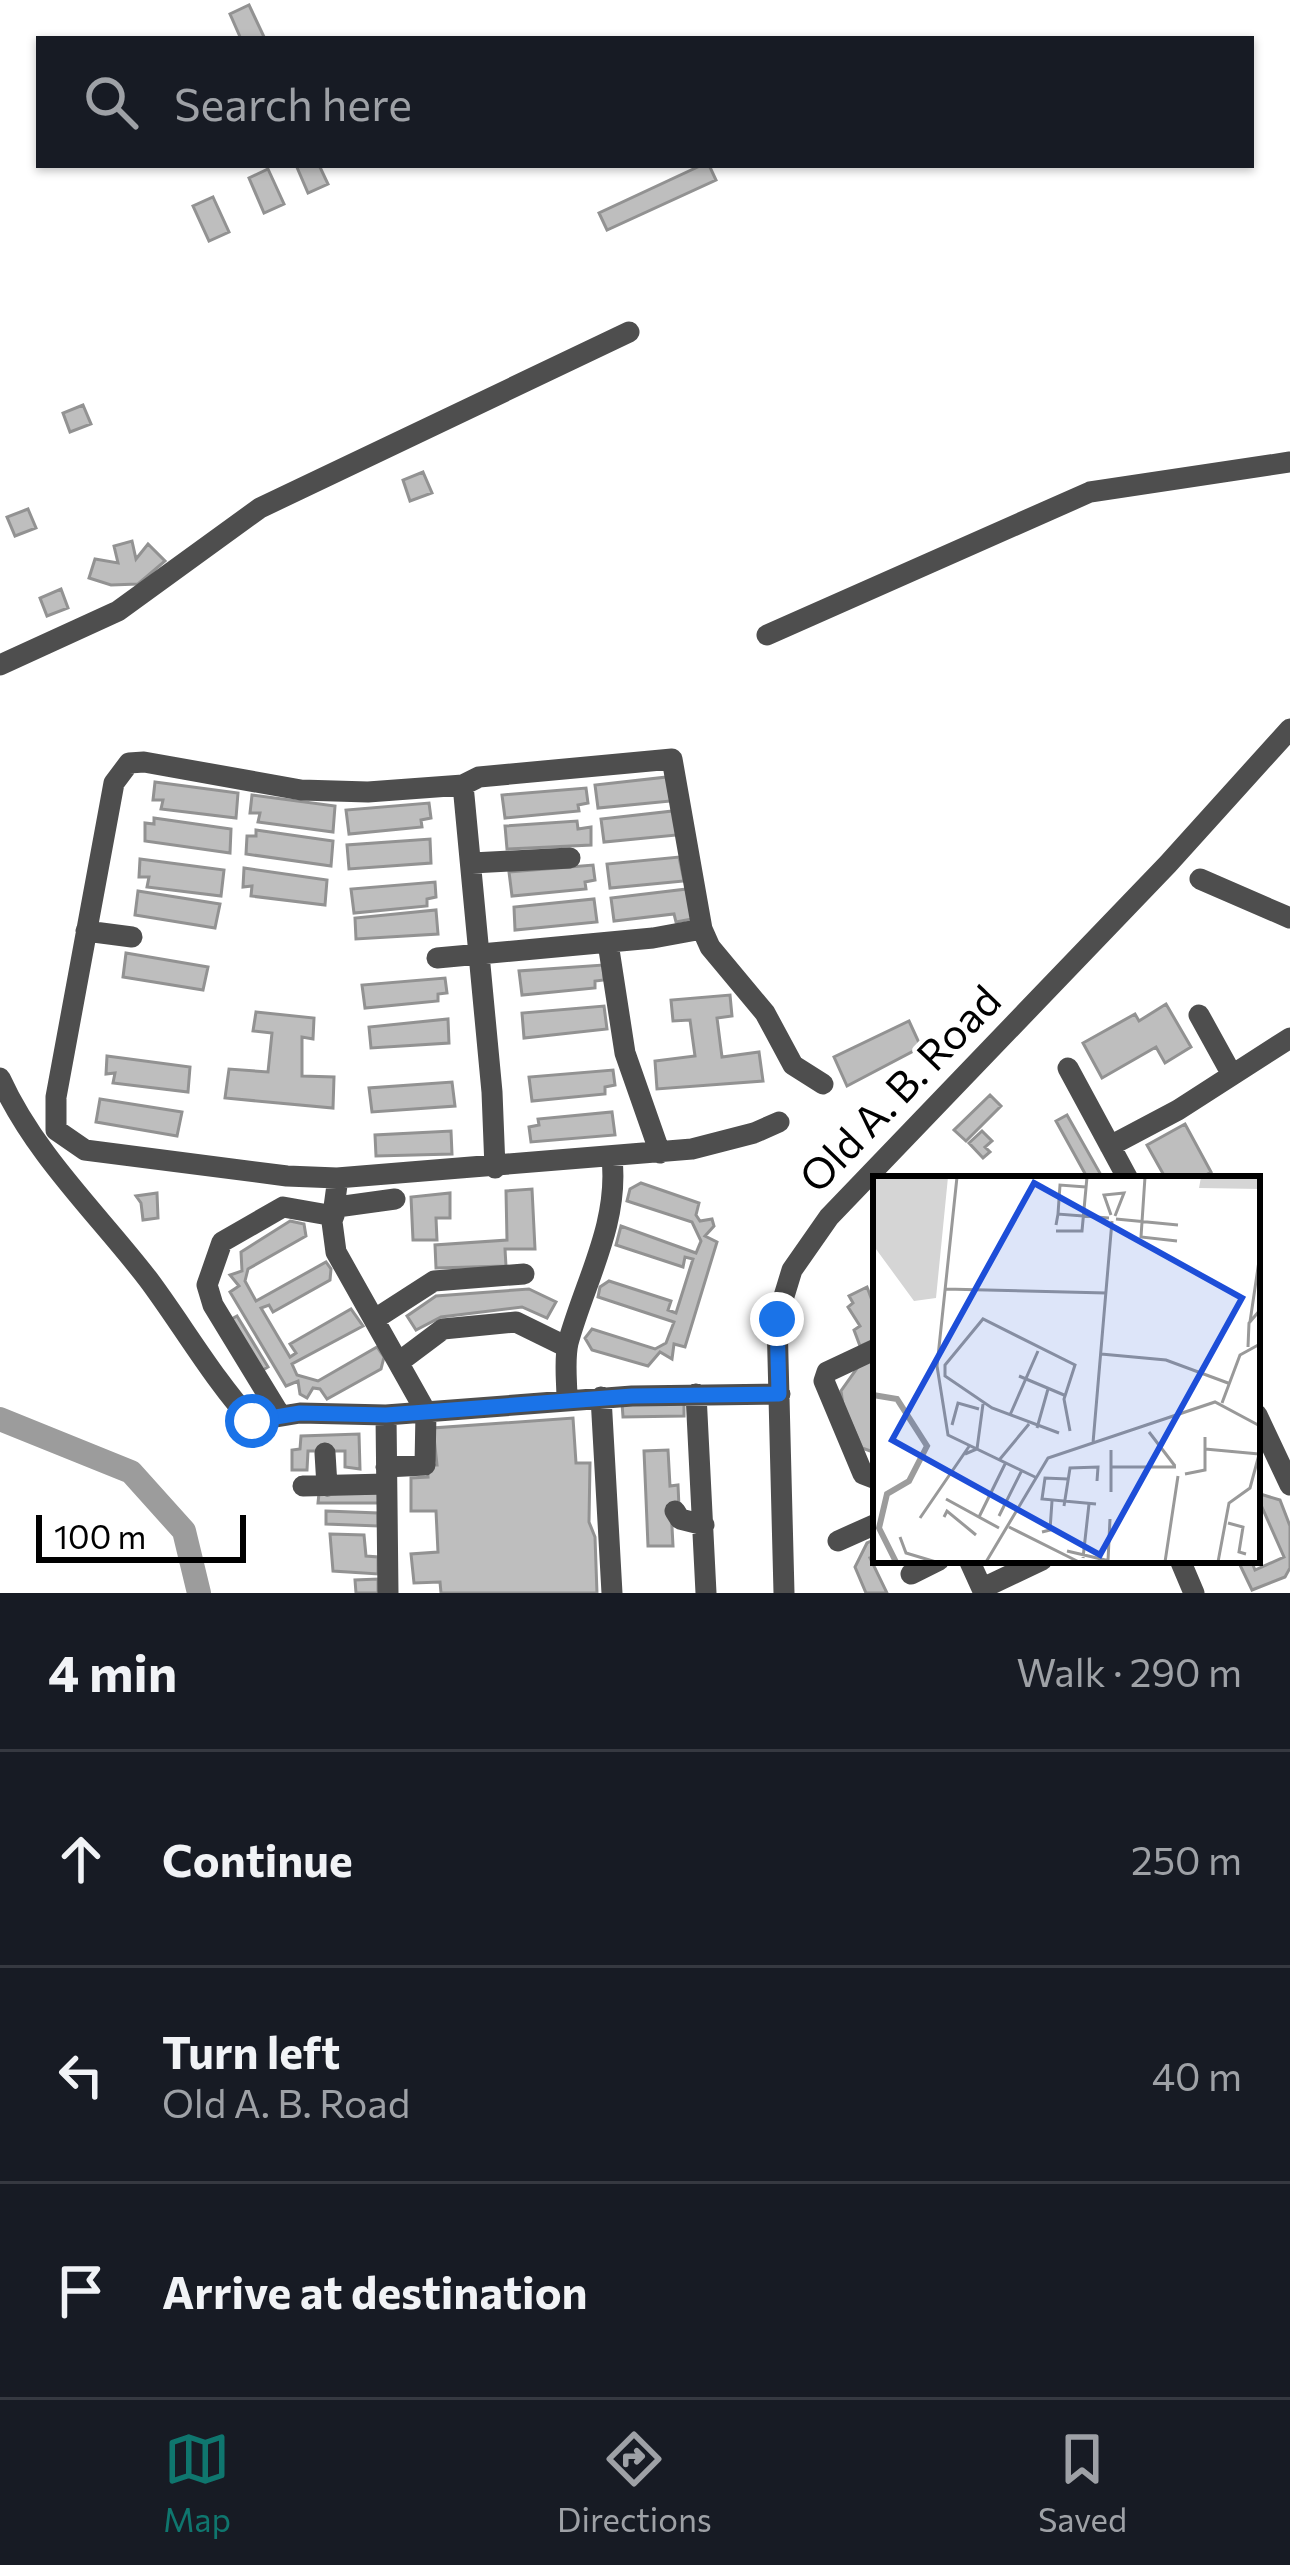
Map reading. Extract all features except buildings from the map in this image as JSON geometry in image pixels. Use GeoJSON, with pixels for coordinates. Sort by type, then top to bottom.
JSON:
{"type":"FeatureCollection","features":[{"type":"Feature","properties":{"kind":"street"},"geometry":{"type":"LineString","coordinates":[[0,665],[118,610],[260,508],[629,332]]}},
{"type":"Feature","properties":{"kind":"street"},"geometry":{"type":"LineString","coordinates":[[767,635],[1090,492],[1290,462]]}},
{"type":"Feature","properties":{"kind":"street","name":"Old A. B. Road"},"geometry":{"type":"LineString","coordinates":[[784,1593],[777,1319],[792,1270],[829,1217],[1168,864],[1290,728]]}},
{"type":"Feature","properties":{"kind":"street"},"geometry":{"type":"LineString","coordinates":[[779,1122],[754,1133],[660,1153],[393,1176],[287,1176],[85,1150],[56,1130],[55,1119],[114,783],[129,764],[160,764],[301,790],[368,792],[672,760],[701,929],[710,947],[765,1012],[793,1065],[823,1084]]}},
{"type":"Feature","properties":{"kind":"street"},"geometry":{"type":"LineString","coordinates":[[463,785],[495,1168]]}},
{"type":"Feature","properties":{"kind":"street"},"geometry":{"type":"LineString","coordinates":[[472,863],[570,858]]}},
{"type":"Feature","properties":{"kind":"street"},"geometry":{"type":"LineString","coordinates":[[1200,879],[1290,918]]}},
{"type":"Feature","properties":{"kind":"street"},"geometry":{"type":"LineString","coordinates":[[437,958],[608,943],[701,929]]}},
{"type":"Feature","properties":{"kind":"street"},"geometry":{"type":"LineString","coordinates":[[86,931],[132,937]]}},
{"type":"Feature","properties":{"kind":"street"},"geometry":{"type":"LineString","coordinates":[[608,943],[625,1053],[660,1153]]}},
{"type":"Feature","properties":{"kind":"street"},"geometry":{"type":"LineString","coordinates":[[1199,1015],[1231,1073]]}},
{"type":"Feature","properties":{"kind":"street"},"geometry":{"type":"LineString","coordinates":[[1111,1147],[1290,1038]]}},
{"type":"Feature","properties":{"kind":"street"},"geometry":{"type":"LineString","coordinates":[[1068,1068],[1126,1176]]}},
{"type":"Feature","properties":{"kind":"street"},"geometry":{"type":"LineString","coordinates":[[0,1078],[10,1127],[155,1288],[252,1421],[280,1415],[386,1415],[601,1397],[779,1394]]}},
{"type":"Feature","properties":{"kind":"street"},"geometry":{"type":"LineString","coordinates":[[567,1400],[567,1347],[611,1210],[612,1159]]}},
{"type":"Feature","properties":{"kind":"street"},"geometry":{"type":"LineString","coordinates":[[280,1415],[207,1295],[222,1242],[283,1207],[395,1199]]}},
{"type":"Feature","properties":{"kind":"street"},"geometry":{"type":"LineString","coordinates":[[303,1486],[327,1486],[425,1465],[426,1412],[336,1252],[336,1203]]}},
{"type":"Feature","properties":{"kind":"street"},"geometry":{"type":"LineString","coordinates":[[375,1319],[434,1281],[524,1274]]}},
{"type":"Feature","properties":{"kind":"street"},"geometry":{"type":"LineString","coordinates":[[399,1362],[443,1330],[517,1322],[567,1347]]}},
{"type":"Feature","properties":{"kind":"street"},"geometry":{"type":"LineString","coordinates":[[873,1350],[827,1372],[824,1381],[862,1474],[873,1478]]}},
{"type":"Feature","properties":{"kind":"street"},"geometry":{"type":"LineString","coordinates":[[696,1394],[692,1474],[704,1525],[706,1593]]}},
{"type":"Feature","properties":{"kind":"street"},"geometry":{"type":"LineString","coordinates":[[601,1397],[612,1593]]}},
{"type":"Feature","properties":{"kind":"street"},"geometry":{"type":"LineString","coordinates":[[386,1415],[388,1593]]}},
{"type":"Feature","properties":{"kind":"street"},"geometry":{"type":"LineString","coordinates":[[1260,1429],[1268,1465],[1290,1485]]}},
{"type":"Feature","properties":{"kind":"street"},"geometry":{"type":"LineString","coordinates":[[325,1453],[327,1486]]}},
{"type":"Feature","properties":{"kind":"street"},"geometry":{"type":"LineString","coordinates":[[675,1511],[680,1519],[704,1525]]}},
{"type":"Feature","properties":{"kind":"street"},"geometry":{"type":"LineString","coordinates":[[838,1541],[873,1526]]}},
{"type":"Feature","properties":{"kind":"street"},"geometry":{"type":"LineString","coordinates":[[911,1574],[933,1563]]}},
{"type":"Feature","properties":{"kind":"street"},"geometry":{"type":"LineString","coordinates":[[970,1563],[984,1591],[1036,1563]]}},
{"type":"Feature","properties":{"kind":"street"},"geometry":{"type":"LineString","coordinates":[[1187,1563],[1195,1593]]}},
{"type":"Feature","properties":{"kind":"waterway"},"geometry":{"type":"LineString","coordinates":[[0,1419],[131,1472],[184,1531],[199,1593]]}},
{"type":"Feature","properties":{"kind":"route"},"geometry":{"type":"LineString","coordinates":[[252,1421],[300,1413],[386,1415],[632,1396],[779,1394],[777,1319]]}}]}
